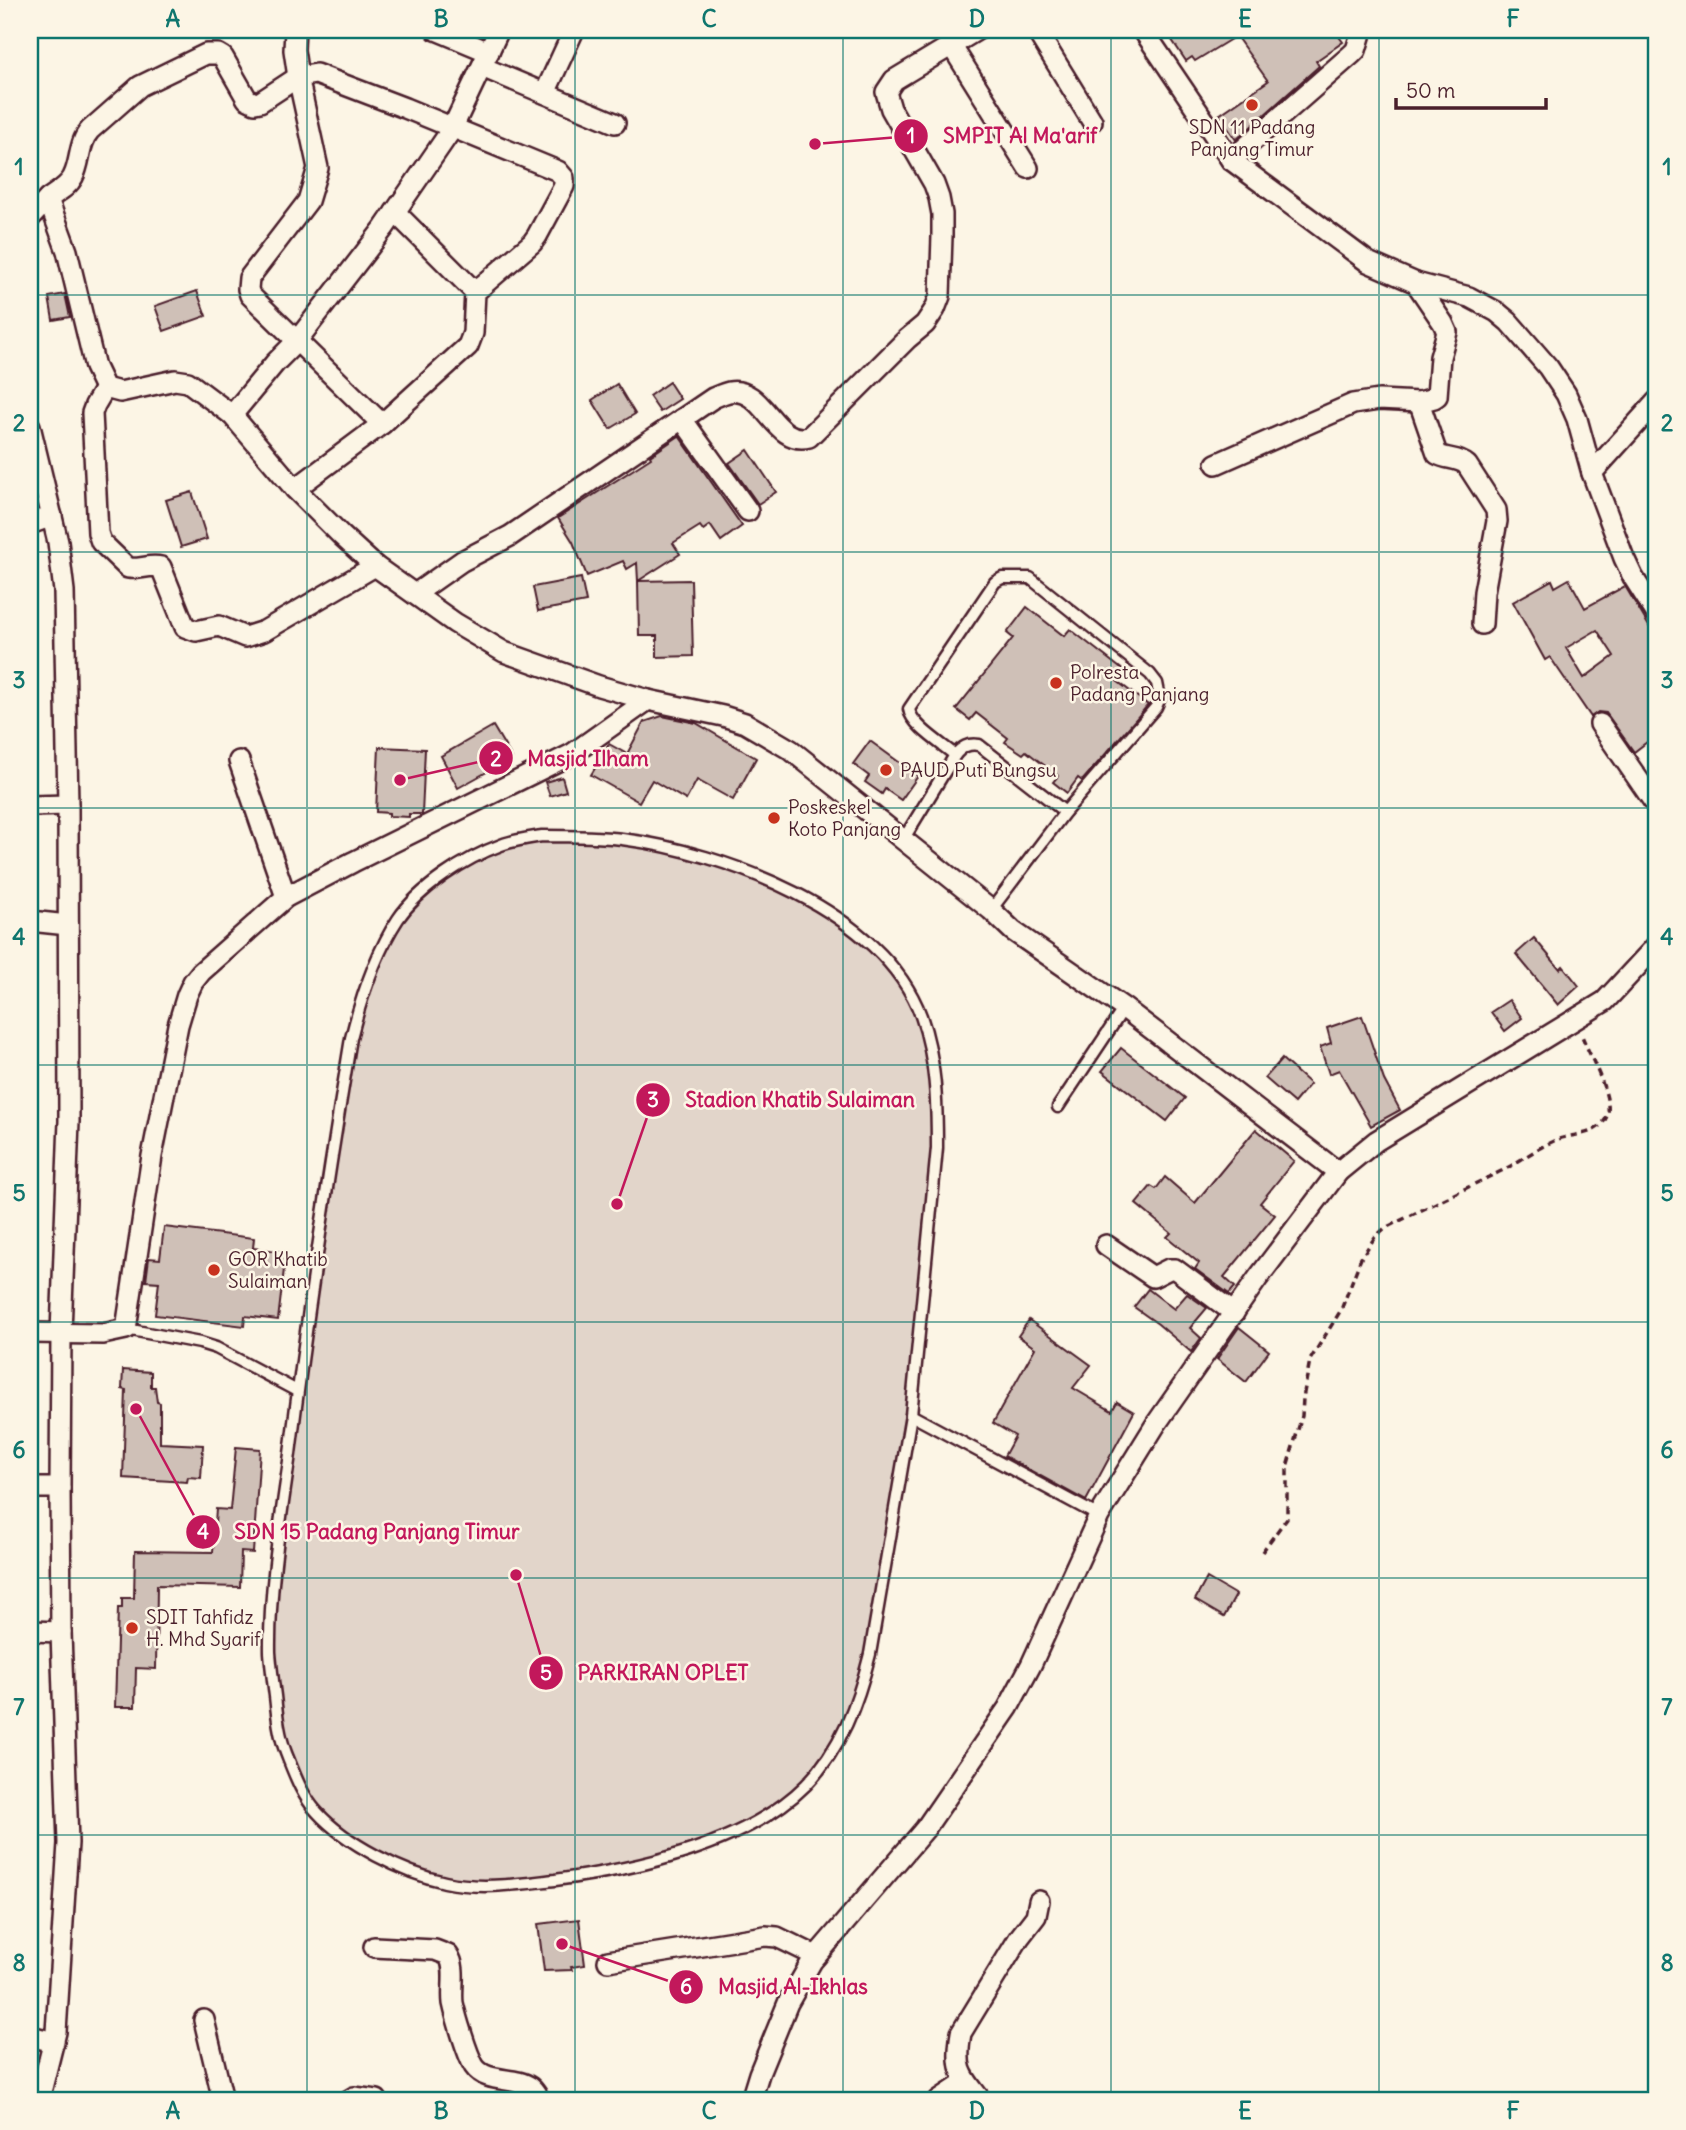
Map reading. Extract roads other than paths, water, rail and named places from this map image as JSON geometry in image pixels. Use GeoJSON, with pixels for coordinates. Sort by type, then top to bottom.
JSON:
{"type":"FeatureCollection","features":[{"type":"Feature","properties":{"kind":"street"},"geometry":{"type":"LineString","coordinates":[[295,30],[294,50],[298,77],[318,168],[308,201],[249,278],[248,289],[250,295],[382,424]]}},
{"type":"Feature","properties":{"kind":"street"},"geometry":{"type":"LineString","coordinates":[[436,30],[545,93],[615,123]]}},
{"type":"Feature","properties":{"kind":"street"},"geometry":{"type":"LineString","coordinates":[[232,415],[296,341],[395,212],[452,128],[499,30]]}},
{"type":"Feature","properties":{"kind":"street"},"geometry":{"type":"LineString","coordinates":[[545,93],[574,30]]}},
{"type":"Feature","properties":{"kind":"street"},"geometry":{"type":"LineString","coordinates":[[415,594],[462,561],[510,536],[713,398],[738,392],[752,399],[790,436],[795,439],[809,437],[925,324],[940,296],[942,214],[934,184],[891,109],[886,92],[894,80],[976,30]]}},
{"type":"Feature","properties":{"kind":"street"},"geometry":{"type":"LineString","coordinates":[[1036,30],[1092,121]]}},
{"type":"Feature","properties":{"kind":"street"},"geometry":{"type":"LineString","coordinates":[[1143,30],[1231,160],[1368,262],[1416,283],[1469,297],[1497,312],[1509,322],[1548,367],[1566,394],[1624,558],[1656,613]]}},
{"type":"Feature","properties":{"kind":"street"},"geometry":{"type":"LineString","coordinates":[[1231,160],[1352,54],[1356,50],[1362,30]]}},
{"type":"Feature","properties":{"kind":"street"},"geometry":{"type":"LineString","coordinates":[[951,45],[1028,169]]}},
{"type":"Feature","properties":{"kind":"street"},"geometry":{"type":"LineString","coordinates":[[30,218],[48,199],[68,185],[73,177],[85,136],[139,86],[212,53],[223,57],[247,99],[255,103],[298,77],[316,74],[558,172],[565,182],[532,243],[475,292],[473,333],[468,346],[382,424],[295,489]]}},
{"type":"Feature","properties":{"kind":"street"},"geometry":{"type":"LineString","coordinates":[[48,199],[67,251],[95,368],[105,388],[120,392],[182,380],[188,382],[232,415],[295,489],[342,537],[376,566],[455,623],[504,652],[600,686],[745,723],[792,750],[991,910],[1013,931],[1124,1008],[1338,1172]]}},
{"type":"Feature","properties":{"kind":"street"},"geometry":{"type":"LineString","coordinates":[[395,212],[475,292]]}},
{"type":"Feature","properties":{"kind":"street"},"geometry":{"type":"LineString","coordinates":[[1216,464],[1353,404],[1379,400],[1419,401],[1437,396],[1440,358],[1447,332],[1416,283]]}},
{"type":"Feature","properties":{"kind":"street"},"geometry":{"type":"LineString","coordinates":[[105,388],[92,413],[98,533],[101,542],[128,568],[154,565],[161,567],[185,627],[196,631],[219,626],[245,637],[253,635],[376,566]]}},
{"type":"Feature","properties":{"kind":"street"},"geometry":{"type":"LineString","coordinates":[[1419,401],[1437,454],[1467,465],[1496,510],[1497,521],[1484,592],[1482,624]]}},
{"type":"Feature","properties":{"kind":"street"},"geometry":{"type":"LineString","coordinates":[[1592,473],[1656,402]]}},
{"type":"Feature","properties":{"kind":"street"},"geometry":{"type":"LineString","coordinates":[[682,419],[748,511]]}},
{"type":"Feature","properties":{"kind":"street"},"geometry":{"type":"LineString","coordinates":[[30,426],[58,542],[64,591],[68,805],[69,1121],[61,1333],[60,1488],[61,1632],[68,1843],[57,2032],[39,2100]]}},
{"type":"Feature","properties":{"kind":"street"},"geometry":{"type":"LineString","coordinates":[[30,524],[52,516]]}},
{"type":"Feature","properties":{"kind":"street"},"geometry":{"type":"LineString","coordinates":[[30,1333],[103,1334],[125,1329],[152,1156],[178,1025],[187,995],[201,972],[286,897],[572,754],[648,700]]}},
{"type":"Feature","properties":{"kind":"street"},"geometry":{"type":"LineString","coordinates":[[1600,724],[1656,805]]}},
{"type":"Feature","properties":{"kind":"street"},"geometry":{"type":"LineString","coordinates":[[239,761],[286,897]]}},
{"type":"Feature","properties":{"kind":"street"},"geometry":{"type":"LineString","coordinates":[[30,806],[68,805]]}},
{"type":"Feature","properties":{"kind":"street"},"geometry":{"type":"LineString","coordinates":[[30,922],[68,925]]}},
{"type":"Feature","properties":{"kind":"street"},"geometry":{"type":"LineString","coordinates":[[751,2100],[788,2003],[816,1956],[925,1829],[1008,1708],[1031,1665],[1099,1516],[1156,1424],[1338,1172],[1376,1141],[1605,1001],[1656,946]]}},
{"type":"Feature","properties":{"kind":"street"},"geometry":{"type":"LineString","coordinates":[[1106,1245],[1153,1277],[1175,1269],[1234,1313]]}},
{"type":"Feature","properties":{"kind":"street"},"geometry":{"type":"LineString","coordinates":[[30,1489],[60,1488]]}},
{"type":"Feature","properties":{"kind":"street"},"geometry":{"type":"LineString","coordinates":[[30,1631],[61,1632]]}},
{"type":"Feature","properties":{"kind":"street"},"geometry":{"type":"LineString","coordinates":[[981,2100],[959,2070],[961,2034],[1019,1938],[1033,1921],[1039,1901]]}},
{"type":"Feature","properties":{"kind":"street"},"geometry":{"type":"LineString","coordinates":[[608,1961],[765,1936],[777,1937],[816,1956]]}},
{"type":"Feature","properties":{"kind":"street"},"geometry":{"type":"LineString","coordinates":[[374,1947],[435,1950],[448,1955],[453,1965],[455,2012],[474,2065],[480,2072],[528,2086],[540,2100]]}},
{"type":"Feature","properties":{"kind":"street"},"geometry":{"type":"LineString","coordinates":[[204,2020],[223,2100]]}},
{"type":"Feature","properties":{"kind":"street"},"geometry":{"type":"LineString","coordinates":[[30,2036],[54,2042]]}},
{"type":"Feature","properties":{"kind":"street"},"geometry":{"type":"LineString","coordinates":[[939,2100],[966,2082]]}},
{"type":"Feature","properties":{"kind":"street"},"geometry":{"type":"LineString","coordinates":[[349,2100],[354,2097],[377,2100]]}},
{"type":"Feature","properties":{"kind":"lane"},"geometry":{"type":"LineString","coordinates":[[955,755],[914,721],[909,709],[995,582],[1002,578],[1030,578],[1150,674],[1160,691],[1156,707],[1065,812],[991,910]]}},
{"type":"Feature","properties":{"kind":"lane"},"geometry":{"type":"LineString","coordinates":[[902,841],[955,755],[962,747],[971,743],[979,745],[1065,812]]}},
{"type":"Feature","properties":{"kind":"lane"},"geometry":{"type":"LineString","coordinates":[[542,836],[622,839],[662,846],[719,862],[789,888],[811,900],[865,939],[910,993],[921,1015],[927,1036],[937,1105],[936,1162],[911,1415],[870,1654],[863,1683],[846,1728],[805,1786],[768,1815],[734,1833],[680,1854],[604,1874],[519,1884],[473,1886],[443,1882],[397,1865],[355,1843],[330,1825],[303,1793],[286,1753],[277,1714],[270,1657],[277,1556],[298,1391],[320,1227],[351,1038],[367,985],[397,920],[409,905],[439,879],[462,864],[499,846],[542,836]]}},
{"type":"Feature","properties":{"kind":"lane"},"geometry":{"type":"LineString","coordinates":[[1058,1107],[1124,1008]]}},
{"type":"Feature","properties":{"kind":"lane"},"geometry":{"type":"LineString","coordinates":[[125,1329],[208,1346],[298,1391]]}},
{"type":"Feature","properties":{"kind":"lane"},"geometry":{"type":"LineString","coordinates":[[911,1415],[1099,1516]]}},
{"type":"Feature","properties":{"kind":"place","name":"SDN 11 Padang Panjang Timur"},"geometry":{"type":"Point","coordinates":[1252,105]}},
{"type":"Feature","properties":{"kind":"place","name":"SMPIT Al Ma'arif"},"geometry":{"type":"Point","coordinates":[815,144]}},
{"type":"Feature","properties":{"kind":"place","name":"Polresta Padang Panjang"},"geometry":{"type":"Point","coordinates":[1056,683]}},
{"type":"Feature","properties":{"kind":"place","name":"PAUD Puti Bungsu"},"geometry":{"type":"Point","coordinates":[886,770]}},
{"type":"Feature","properties":{"kind":"place","name":"Masjid Ilham"},"geometry":{"type":"Point","coordinates":[400,780]}},
{"type":"Feature","properties":{"kind":"place","name":"Poskeskel Koto Panjang"},"geometry":{"type":"Point","coordinates":[774,818]}},
{"type":"Feature","properties":{"kind":"place","name":"Stadion Khatib Sulaiman"},"geometry":{"type":"Point","coordinates":[617,1204]}},
{"type":"Feature","properties":{"kind":"place","name":"GOR Khatib Sulaiman"},"geometry":{"type":"Point","coordinates":[214,1270]}},
{"type":"Feature","properties":{"kind":"place","name":"SDN 15 Padang Panjang Timur"},"geometry":{"type":"Point","coordinates":[136,1409]}},
{"type":"Feature","properties":{"kind":"place","name":"PARKIRAN OPLET"},"geometry":{"type":"Point","coordinates":[516,1575]}},
{"type":"Feature","properties":{"kind":"place","name":"SDIT Tahfidz H. Mhd Syarif"},"geometry":{"type":"Point","coordinates":[132,1628]}},
{"type":"Feature","properties":{"kind":"place","name":"Masjid Al-Ikhlas"},"geometry":{"type":"Point","coordinates":[562,1944]}}]}
